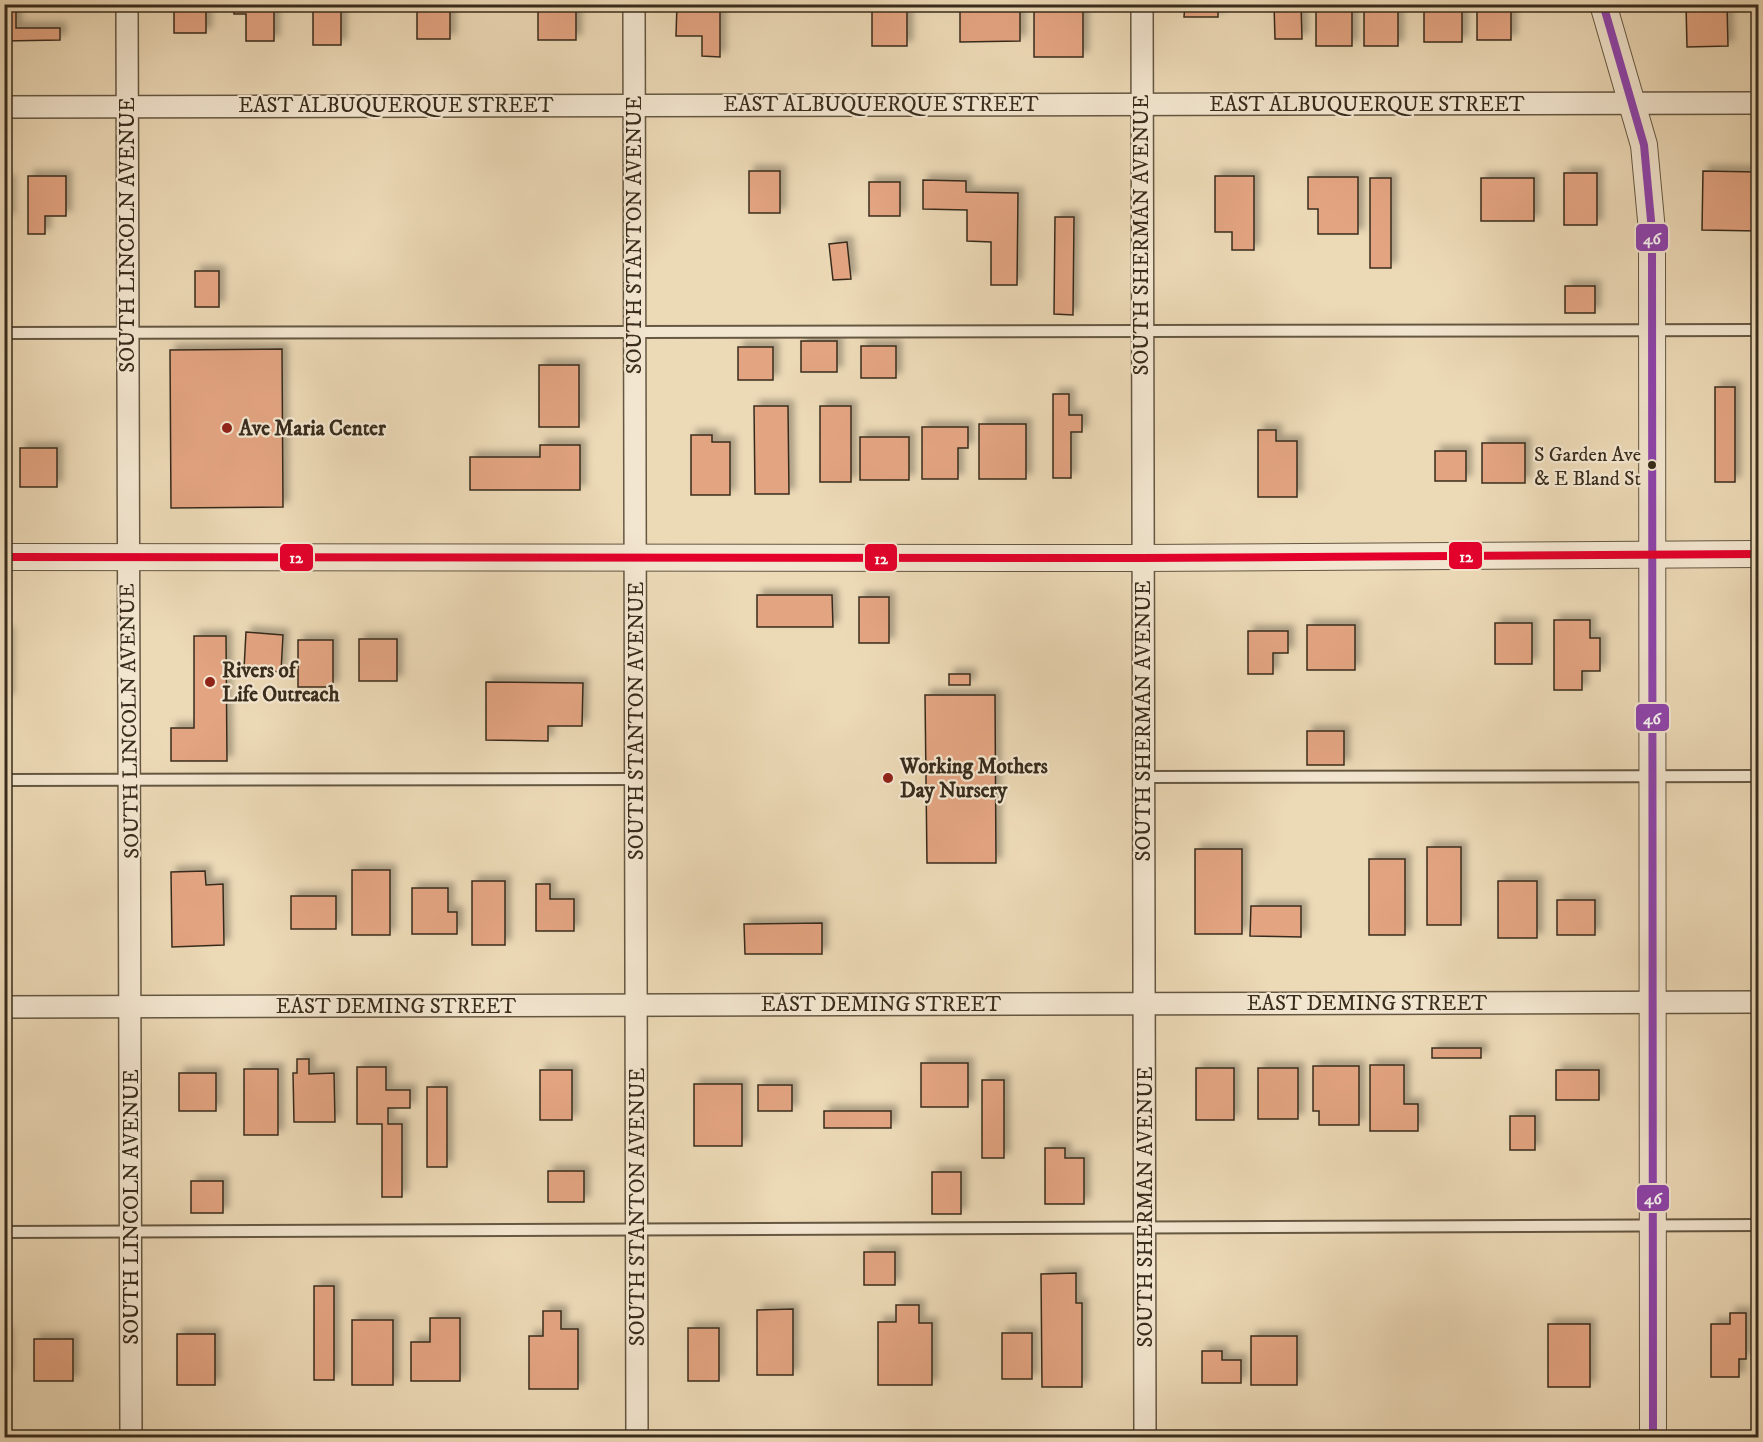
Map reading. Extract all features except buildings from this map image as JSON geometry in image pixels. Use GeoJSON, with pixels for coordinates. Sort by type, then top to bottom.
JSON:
{"type":"FeatureCollection","features":[{"type":"Feature","properties":{"kind":"street","name":"SOUTH LINCOLN AVENUE"},"geometry":{"type":"LineString","coordinates":[[127,4],[131,1437]]}},
{"type":"Feature","properties":{"kind":"street","name":"SOUTH STANTON AVENUE"},"geometry":{"type":"LineString","coordinates":[[634,4],[637,1437]]}},
{"type":"Feature","properties":{"kind":"street","name":"SOUTH SHERMAN AVENUE"},"geometry":{"type":"LineString","coordinates":[[1142,4],[1145,1437]]}},
{"type":"Feature","properties":{"kind":"street"},"geometry":{"type":"LineString","coordinates":[[1603,4],[1634,105],[1649,183],[1652,330],[1653,1437]]}},
{"type":"Feature","properties":{"kind":"street","name":"EAST ALBUQUERQUE STREET"},"geometry":{"type":"LineString","coordinates":[[4,107],[633,104],[1758,104]]}},
{"type":"Feature","properties":{"kind":"street"},"geometry":{"type":"LineString","coordinates":[[4,557],[1142,558],[1758,554]]}},
{"type":"Feature","properties":{"kind":"street","name":"EAST DEMING STREET"},"geometry":{"type":"LineString","coordinates":[[4,1007],[1758,1002]]}},
{"type":"Feature","properties":{"kind":"lane"},"geometry":{"type":"LineString","coordinates":[[4,333],[1758,330]]}},
{"type":"Feature","properties":{"kind":"lane"},"geometry":{"type":"LineString","coordinates":[[1143,777],[1758,776]]}},
{"type":"Feature","properties":{"kind":"lane"},"geometry":{"type":"LineString","coordinates":[[4,780],[636,779]]}},
{"type":"Feature","properties":{"kind":"lane"},"geometry":{"type":"LineString","coordinates":[[4,1232],[637,1232],[1758,1225]]}},
{"type":"Feature","properties":{"kind":"transit line","name":"46"},"geometry":{"type":"LineString","coordinates":[[1603,4],[1644,145],[1652,231],[1653,1438]]}},
{"type":"Feature","properties":{"kind":"transit line","name":"12"},"geometry":{"type":"LineString","coordinates":[[4,557],[1142,558],[1758,554]]}},
{"type":"Feature","properties":{"kind":"place","name":"Ave Maria Center"},"geometry":{"type":"Point","coordinates":[227,428]}},
{"type":"Feature","properties":{"kind":"place","name":"S Garden Ave & E Bland St"},"geometry":{"type":"Point","coordinates":[1652,465]}},
{"type":"Feature","properties":{"kind":"place","name":"Rivers of Life Outreach"},"geometry":{"type":"Point","coordinates":[210,682]}},
{"type":"Feature","properties":{"kind":"place","name":"Working Mothers Day Nursery"},"geometry":{"type":"Point","coordinates":[888,778]}}]}
